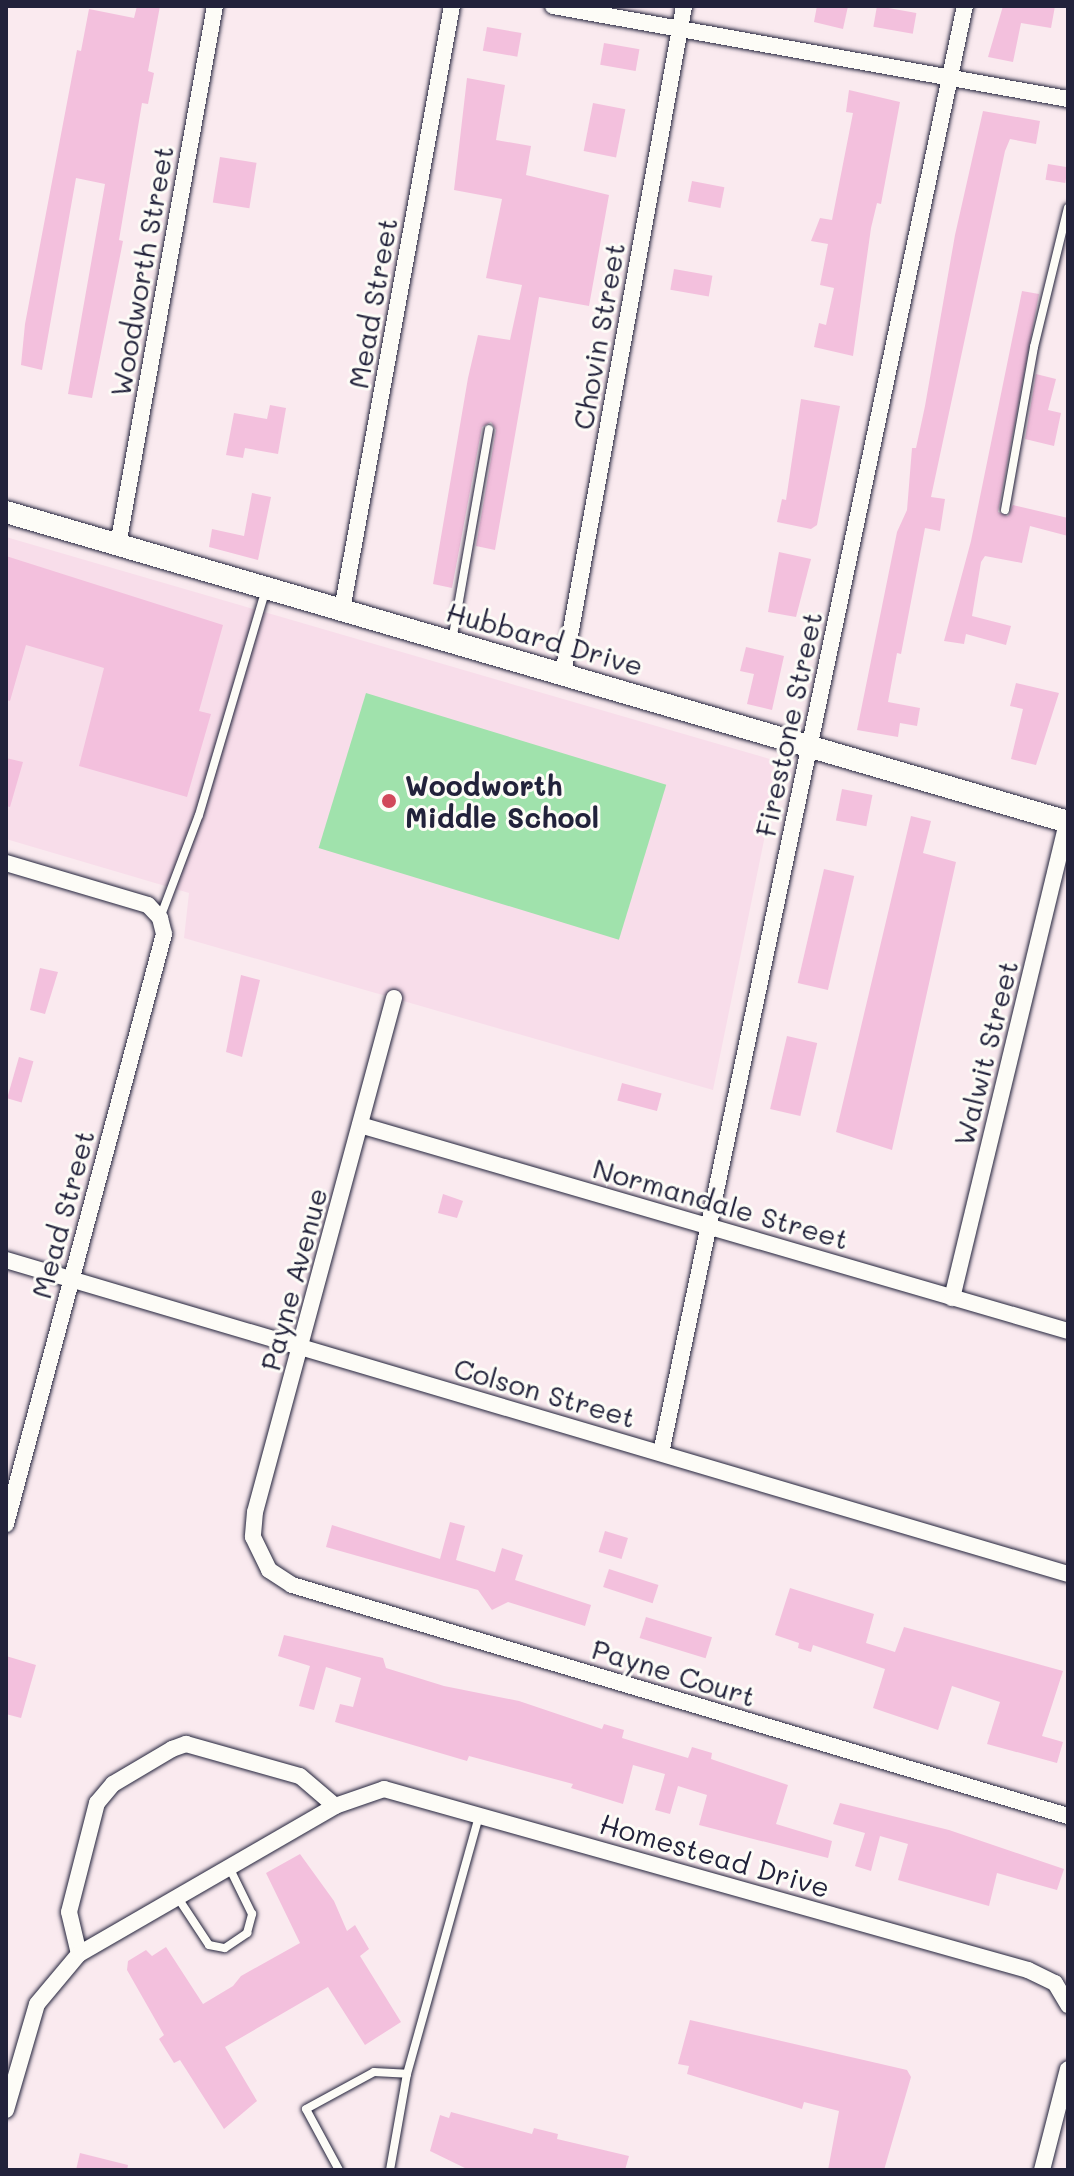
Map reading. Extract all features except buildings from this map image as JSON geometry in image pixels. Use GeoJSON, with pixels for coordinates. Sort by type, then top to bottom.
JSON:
{"type":"FeatureCollection","features":[{"type":"Feature","properties":{"kind":"street","name":"Woodworth Street"},"geometry":{"type":"LineString","coordinates":[[118,545],[215,6]]}},
{"type":"Feature","properties":{"kind":"street","name":"Mead Street"},"geometry":{"type":"LineString","coordinates":[[342,610],[452,6]]}},
{"type":"Feature","properties":{"kind":"street"},"geometry":{"type":"LineString","coordinates":[[553,6],[1068,99]]}},
{"type":"Feature","properties":{"kind":"street","name":"Chovin Street"},"geometry":{"type":"LineString","coordinates":[[563,674],[684,6]]}},
{"type":"Feature","properties":{"kind":"street","name":"Firestone Street"},"geometry":{"type":"LineString","coordinates":[[661,1453],[965,6]]}},
{"type":"Feature","properties":{"kind":"street","name":"Hubbard Drive"},"geometry":{"type":"LineString","coordinates":[[6,512],[1068,821]]}},
{"type":"Feature","properties":{"kind":"street","name":"Walwit Street"},"geometry":{"type":"LineString","coordinates":[[952,1298],[1068,821]]}},
{"type":"Feature","properties":{"kind":"street"},"geometry":{"type":"LineString","coordinates":[[6,863],[148,905],[160,918]]}},
{"type":"Feature","properties":{"kind":"street","name":"Mead Street"},"geometry":{"type":"LineString","coordinates":[[6,1524],[164,934],[160,918]]}},
{"type":"Feature","properties":{"kind":"street","name":"Payne Avenue"},"geometry":{"type":"LineString","coordinates":[[269,1570],[257,1549],[253,1523],[394,998]]}},
{"type":"Feature","properties":{"kind":"street","name":"Normandale Street"},"geometry":{"type":"LineString","coordinates":[[360,1125],[1068,1331]]}},
{"type":"Feature","properties":{"kind":"street","name":"Colson Street"},"geometry":{"type":"LineString","coordinates":[[6,1260],[1068,1574]]}},
{"type":"Feature","properties":{"kind":"street","name":"Payne Court"},"geometry":{"type":"LineString","coordinates":[[269,1570],[292,1585],[1068,1816]]}},
{"type":"Feature","properties":{"kind":"street"},"geometry":{"type":"LineString","coordinates":[[79,1954],[69,1912],[97,1803],[113,1784],[172,1749],[186,1744],[300,1776],[335,1806]]}},
{"type":"Feature","properties":{"kind":"street","name":"Homestead Drive"},"geometry":{"type":"LineString","coordinates":[[6,2110],[37,2004],[79,1954],[335,1806],[384,1789],[1028,1970],[1055,1983],[1068,2005]]}},
{"type":"Feature","properties":{"kind":"street"},"geometry":{"type":"LineString","coordinates":[[1042,2170],[1067,2074]]}},
{"type":"Feature","properties":{"kind":"lane"},"geometry":{"type":"LineString","coordinates":[[1005,510],[1034,347],[1068,208]]}},
{"type":"Feature","properties":{"kind":"lane"},"geometry":{"type":"LineString","coordinates":[[452,642],[489,429]]}},
{"type":"Feature","properties":{"kind":"lane"},"geometry":{"type":"LineString","coordinates":[[160,918],[199,815],[266,588]]}},
{"type":"Feature","properties":{"kind":"lane"},"geometry":{"type":"LineString","coordinates":[[390,2170],[407,2074],[479,1816]]}},
{"type":"Feature","properties":{"kind":"lane"},"geometry":{"type":"LineString","coordinates":[[178,1898],[209,1945],[225,1948],[247,1933],[252,1914],[230,1869]]}},
{"type":"Feature","properties":{"kind":"lane"},"geometry":{"type":"LineString","coordinates":[[339,2170],[306,2109],[374,2072],[407,2074]]}},
{"type":"Feature","properties":{"kind":"shaded area","name":"Woodworth Middle School"},"geometry":{"type":"Polygon","coordinates":[[[6,537],[780,762],[713,1090],[184,938],[189,893],[6,839],[6,537]]]}},
{"type":"Feature","properties":{"kind":"green space"},"geometry":{"type":"Polygon","coordinates":[[[366,693],[666,785],[619,940],[319,848],[366,693]]]}},
{"type":"Feature","properties":{"kind":"place","name":"Woodworth Middle School"},"geometry":{"type":"Point","coordinates":[389,801]}}]}
